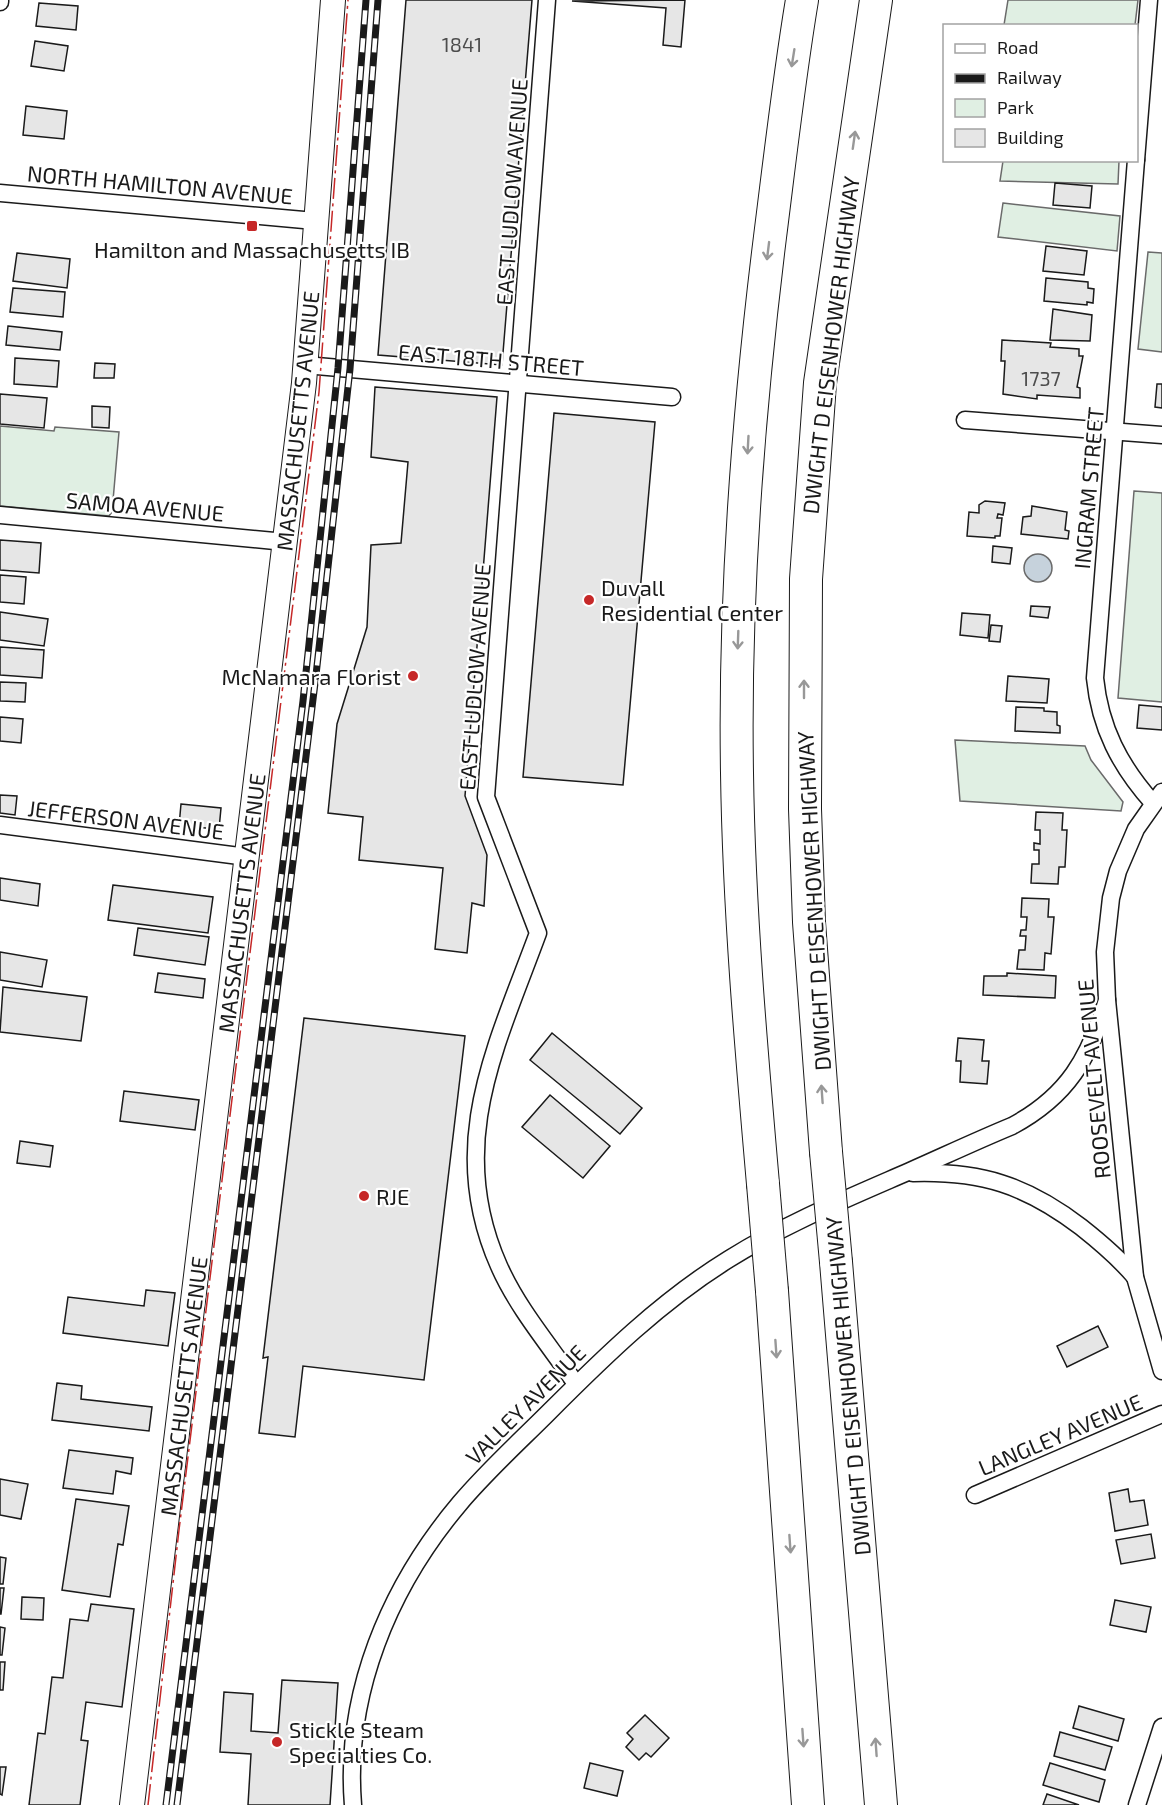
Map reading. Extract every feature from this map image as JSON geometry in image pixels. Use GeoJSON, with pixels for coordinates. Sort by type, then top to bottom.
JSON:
{"type":"FeatureCollection","features":[{"type":"Feature","properties":{"kind":"highway"},"geometry":{"type":"LineString","coordinates":[[802,0],[758,337],[744,501],[738,647],[739,874],[750,1045],[772,1291],[808,1805]]}},
{"type":"Feature","properties":{"kind":"highway","name":"DWIGHT D EISENHOWER HIGHWAY"},"geometry":{"type":"LineString","coordinates":[[876,0],[820,383],[806,579],[807,865],[826,1152],[880,1805]]}},
{"type":"Feature","properties":{"kind":"street","name":"MASSACHUSETTS AVENUE"},"geometry":{"type":"LineString","coordinates":[[132,1805],[305,365],[333,0]]}},
{"type":"Feature","properties":{"kind":"street","name":"EAST LUDLOW AVENUE"},"geometry":{"type":"LineString","coordinates":[[547,0],[486,797],[538,933],[486,1078],[477,1121],[476,1173],[483,1217],[499,1266],[521,1304],[576,1384]]}},
{"type":"Feature","properties":{"kind":"street","name":"INGRAM STREET"},"geometry":{"type":"LineString","coordinates":[[1138,147],[1149,0]]}},
{"type":"Feature","properties":{"kind":"street","name":"INGRAM STREET"},"geometry":{"type":"LineString","coordinates":[[1137,162],[1095,678],[1103,723],[1118,757],[1157,798]]}},
{"type":"Feature","properties":{"kind":"street","name":"NORTH HAMILTON AVENUE"},"geometry":{"type":"LineString","coordinates":[[0,193],[315,221]]}},
{"type":"Feature","properties":{"kind":"street","name":"EAST 18TH STREET"},"geometry":{"type":"LineString","coordinates":[[305,365],[672,397]]}},
{"type":"Feature","properties":{"kind":"street"},"geometry":{"type":"LineString","coordinates":[[965,420],[1162,435]]}},
{"type":"Feature","properties":{"kind":"street","name":"SAMOA AVENUE"},"geometry":{"type":"LineString","coordinates":[[0,515],[285,542]]}},
{"type":"Feature","properties":{"kind":"street","name":"ROOSEVELT AVENUE"},"geometry":{"type":"LineString","coordinates":[[1157,798],[1131,839],[1118,871],[1111,898],[1105,952],[1107,1000],[1135,1277],[1154,1315],[1162,1371]]}},
{"type":"Feature","properties":{"kind":"street","name":"JEFFERSON AVENUE"},"geometry":{"type":"LineString","coordinates":[[0,825],[247,857]]}},
{"type":"Feature","properties":{"kind":"street","name":"VALLEY AVENUE"},"geometry":{"type":"LineString","coordinates":[[353,1805],[354,1736],[363,1688],[380,1632],[404,1584],[432,1539],[459,1504],[576,1384],[671,1299],[722,1263],[800,1219],[1012,1126],[1036,1113],[1057,1095],[1085,1060],[1097,1035],[1107,1000]]}},
{"type":"Feature","properties":{"kind":"street","name":"VALLEY AVENUE"},"geometry":{"type":"LineString","coordinates":[[906,1173],[956,1173],[990,1179],[1016,1187],[1070,1219],[1135,1277]]}},
{"type":"Feature","properties":{"kind":"street","name":"LANGLEY AVENUE"},"geometry":{"type":"LineString","coordinates":[[975,1495],[1162,1414]]}},
{"type":"Feature","properties":{"kind":"street"},"geometry":{"type":"LineString","coordinates":[[1137,1805],[1162,1727]]}},
{"type":"Feature","properties":{"kind":"green space"},"geometry":{"type":"Polygon","coordinates":[[[1008,0],[1138,0],[1135,24],[1004,24],[1008,0]]]}},
{"type":"Feature","properties":{"kind":"green space"},"geometry":{"type":"Polygon","coordinates":[[[1003,162],[1119,162],[1118,184],[1000,181],[1003,162]]]}},
{"type":"Feature","properties":{"kind":"green space"},"geometry":{"type":"Polygon","coordinates":[[[1003,203],[1120,216],[1117,251],[998,237],[1003,203]]]}},
{"type":"Feature","properties":{"kind":"green space"},"geometry":{"type":"Polygon","coordinates":[[[1148,252],[1162,253],[1162,352],[1138,349],[1148,252]]]}},
{"type":"Feature","properties":{"kind":"green space"},"geometry":{"type":"Polygon","coordinates":[[[0,426],[54,431],[55,427],[119,432],[112,512],[109,516],[0,506],[0,426]]]}},
{"type":"Feature","properties":{"kind":"green space"},"geometry":{"type":"Polygon","coordinates":[[[1134,491],[1162,493],[1162,702],[1118,698],[1134,491]]]}},
{"type":"Feature","properties":{"kind":"green space"},"geometry":{"type":"Polygon","coordinates":[[[955,740],[1085,746],[1091,760],[1123,802],[1121,811],[960,801],[955,740]]]}},
{"type":"Feature","properties":{"kind":"shaded area"},"geometry":{"type":"Polygon","coordinates":[[[1038,554],[1048,558],[1052,568],[1048,578],[1038,582],[1028,578],[1024,568],[1028,558],[1038,554]]]}},
{"type":"Feature","properties":{"kind":"building"},"geometry":{"type":"Polygon","coordinates":[[[406,0],[532,0],[502,365],[378,355],[406,0]]]}},
{"type":"Feature","properties":{"kind":"building"},"geometry":{"type":"Polygon","coordinates":[[[685,0],[681,47],[663,45],[666,8],[572,1],[685,0]]]}},
{"type":"Feature","properties":{"kind":"building"},"geometry":{"type":"Polygon","coordinates":[[[39,3],[78,6],[76,30],[36,26],[39,3]]]}},
{"type":"Feature","properties":{"kind":"building"},"geometry":{"type":"Polygon","coordinates":[[[35,41],[68,46],[64,71],[31,66],[35,41]]]}},
{"type":"Feature","properties":{"kind":"building"},"geometry":{"type":"Polygon","coordinates":[[[26,106],[67,111],[64,139],[23,135],[26,106]]]}},
{"type":"Feature","properties":{"kind":"building"},"geometry":{"type":"Polygon","coordinates":[[[1055,183],[1092,186],[1090,208],[1053,205],[1055,183]]]}},
{"type":"Feature","properties":{"kind":"building"},"geometry":{"type":"Polygon","coordinates":[[[1046,246],[1087,251],[1084,275],[1043,271],[1046,246]]]}},
{"type":"Feature","properties":{"kind":"building"},"geometry":{"type":"Polygon","coordinates":[[[17,253],[70,259],[67,288],[13,281],[17,253]]]}},
{"type":"Feature","properties":{"kind":"building"},"geometry":{"type":"Polygon","coordinates":[[[1046,278],[1088,282],[1088,288],[1094,289],[1093,303],[1087,302],[1087,305],[1044,301],[1046,278]]]}},
{"type":"Feature","properties":{"kind":"building"},"geometry":{"type":"Polygon","coordinates":[[[13,288],[65,292],[63,317],[10,312],[13,288]]]}},
{"type":"Feature","properties":{"kind":"building"},"geometry":{"type":"Polygon","coordinates":[[[1053,309],[1092,315],[1090,341],[1050,340],[1053,309]]]}},
{"type":"Feature","properties":{"kind":"building"},"geometry":{"type":"Polygon","coordinates":[[[8,326],[62,332],[60,350],[6,345],[8,326]]]}},
{"type":"Feature","properties":{"kind":"building"},"geometry":{"type":"Polygon","coordinates":[[[1002,340],[1051,343],[1050,347],[1079,349],[1079,356],[1083,356],[1077,387],[1080,388],[1080,398],[1037,395],[1037,399],[1003,394],[1005,361],[1001,361],[1002,340]]]}},
{"type":"Feature","properties":{"kind":"building"},"geometry":{"type":"Polygon","coordinates":[[[15,358],[59,361],[57,387],[14,384],[15,358]]]}},
{"type":"Feature","properties":{"kind":"building"},"geometry":{"type":"Polygon","coordinates":[[[95,363],[115,364],[114,378],[94,378],[95,363]]]}},
{"type":"Feature","properties":{"kind":"building"},"geometry":{"type":"Polygon","coordinates":[[[1157,384],[1162,384],[1162,408],[1155,407],[1157,384]]]}},
{"type":"Feature","properties":{"kind":"building","name":"McNamara Florist"},"geometry":{"type":"Polygon","coordinates":[[[375,387],[497,397],[465,796],[487,855],[484,906],[472,903],[467,953],[435,949],[443,868],[359,860],[363,817],[328,813],[337,724],[367,627],[371,545],[401,543],[408,462],[371,457],[375,387]]]}},
{"type":"Feature","properties":{"kind":"building"},"geometry":{"type":"Polygon","coordinates":[[[0,394],[47,398],[44,428],[0,424],[0,394]]]}},
{"type":"Feature","properties":{"kind":"building"},"geometry":{"type":"Polygon","coordinates":[[[92,406],[110,407],[109,428],[92,427],[92,406]]]}},
{"type":"Feature","properties":{"kind":"building","name":"Duvall Residential Center"},"geometry":{"type":"Polygon","coordinates":[[[554,413],[655,422],[623,785],[523,777],[554,413]]]}},
{"type":"Feature","properties":{"kind":"building"},"geometry":{"type":"Polygon","coordinates":[[[985,501],[1005,503],[1003,515],[998,514],[997,518],[1002,518],[1000,536],[995,536],[995,538],[967,536],[969,512],[979,513],[979,505],[985,501]]]}},
{"type":"Feature","properties":{"kind":"building"},"geometry":{"type":"Polygon","coordinates":[[[1032,506],[1067,512],[1065,530],[1069,531],[1068,539],[1021,534],[1023,517],[1031,516],[1032,506]]]}},
{"type":"Feature","properties":{"kind":"building"},"geometry":{"type":"Polygon","coordinates":[[[0,540],[41,543],[39,573],[0,570],[0,540]]]}},
{"type":"Feature","properties":{"kind":"building"},"geometry":{"type":"Polygon","coordinates":[[[993,546],[1012,548],[1010,564],[992,562],[993,546]]]}},
{"type":"Feature","properties":{"kind":"building"},"geometry":{"type":"Polygon","coordinates":[[[0,575],[26,577],[24,604],[0,602],[0,575]]]}},
{"type":"Feature","properties":{"kind":"building"},"geometry":{"type":"Polygon","coordinates":[[[1031,606],[1050,607],[1048,618],[1030,616],[1031,606]]]}},
{"type":"Feature","properties":{"kind":"building"},"geometry":{"type":"Polygon","coordinates":[[[0,612],[48,619],[44,646],[0,640],[0,612]]]}},
{"type":"Feature","properties":{"kind":"building"},"geometry":{"type":"Polygon","coordinates":[[[962,613],[990,615],[988,638],[960,635],[962,613]]]}},
{"type":"Feature","properties":{"kind":"building"},"geometry":{"type":"Polygon","coordinates":[[[991,625],[1002,626],[1000,642],[989,641],[991,625]]]}},
{"type":"Feature","properties":{"kind":"building"},"geometry":{"type":"Polygon","coordinates":[[[0,647],[44,650],[42,678],[0,675],[0,647]]]}},
{"type":"Feature","properties":{"kind":"building"},"geometry":{"type":"Polygon","coordinates":[[[1008,676],[1049,679],[1047,703],[1006,701],[1008,676]]]}},
{"type":"Feature","properties":{"kind":"building"},"geometry":{"type":"Polygon","coordinates":[[[0,682],[26,683],[25,702],[0,701],[0,682]]]}},
{"type":"Feature","properties":{"kind":"building"},"geometry":{"type":"Polygon","coordinates":[[[1139,705],[1162,707],[1162,730],[1137,728],[1139,705]]]}},
{"type":"Feature","properties":{"kind":"building"},"geometry":{"type":"Polygon","coordinates":[[[1016,707],[1044,708],[1044,711],[1057,712],[1057,725],[1060,726],[1060,733],[1015,731],[1016,707]]]}},
{"type":"Feature","properties":{"kind":"building"},"geometry":{"type":"Polygon","coordinates":[[[0,717],[23,719],[21,743],[0,741],[0,717]]]}},
{"type":"Feature","properties":{"kind":"building"},"geometry":{"type":"Polygon","coordinates":[[[0,795],[17,796],[15,815],[0,813],[0,795]]]}},
{"type":"Feature","properties":{"kind":"building"},"geometry":{"type":"Polygon","coordinates":[[[181,804],[221,808],[219,829],[179,826],[181,804]]]}},
{"type":"Feature","properties":{"kind":"building"},"geometry":{"type":"Polygon","coordinates":[[[1036,812],[1063,813],[1062,830],[1067,830],[1065,867],[1059,867],[1058,884],[1031,883],[1032,864],[1039,864],[1039,850],[1034,850],[1034,843],[1040,844],[1040,830],[1035,830],[1036,812]]]}},
{"type":"Feature","properties":{"kind":"building"},"geometry":{"type":"Polygon","coordinates":[[[0,878],[40,884],[38,906],[0,900],[0,878]]]}},
{"type":"Feature","properties":{"kind":"building"},"geometry":{"type":"Polygon","coordinates":[[[113,885],[213,897],[208,933],[108,920],[113,885]]]}},
{"type":"Feature","properties":{"kind":"building"},"geometry":{"type":"Polygon","coordinates":[[[1022,898],[1049,899],[1048,917],[1054,917],[1051,954],[1045,953],[1044,970],[1017,969],[1019,950],[1025,950],[1026,936],[1020,936],[1021,930],[1026,930],[1027,917],[1021,917],[1022,898]]]}},
{"type":"Feature","properties":{"kind":"building"},"geometry":{"type":"Polygon","coordinates":[[[138,928],[209,937],[205,965],[134,955],[138,928]]]}},
{"type":"Feature","properties":{"kind":"building"},"geometry":{"type":"Polygon","coordinates":[[[0,952],[47,960],[42,987],[0,980],[0,952]]]}},
{"type":"Feature","properties":{"kind":"building"},"geometry":{"type":"Polygon","coordinates":[[[158,973],[205,979],[203,998],[155,992],[158,973]]]}},
{"type":"Feature","properties":{"kind":"building"},"geometry":{"type":"Polygon","coordinates":[[[1007,973],[1056,976],[1055,998],[983,995],[984,976],[1007,976],[1007,973]]]}},
{"type":"Feature","properties":{"kind":"building"},"geometry":{"type":"Polygon","coordinates":[[[3,987],[87,997],[81,1041],[0,1032],[3,987]]]}},
{"type":"Feature","properties":{"kind":"building","name":"RJE"},"geometry":{"type":"Polygon","coordinates":[[[304,1018],[465,1036],[424,1380],[303,1366],[295,1437],[259,1433],[268,1357],[263,1358],[304,1018]]]}},
{"type":"Feature","properties":{"kind":"building"},"geometry":{"type":"Polygon","coordinates":[[[552,1033],[642,1108],[620,1134],[530,1060],[552,1033]]]}},
{"type":"Feature","properties":{"kind":"building"},"geometry":{"type":"Polygon","coordinates":[[[958,1038],[984,1040],[982,1061],[989,1061],[987,1084],[960,1082],[961,1061],[956,1061],[958,1038]]]}},
{"type":"Feature","properties":{"kind":"building"},"geometry":{"type":"Polygon","coordinates":[[[124,1091],[199,1100],[195,1130],[120,1121],[124,1091]]]}},
{"type":"Feature","properties":{"kind":"building"},"geometry":{"type":"Polygon","coordinates":[[[550,1095],[610,1146],[583,1178],[522,1127],[550,1095]]]}},
{"type":"Feature","properties":{"kind":"building"},"geometry":{"type":"Polygon","coordinates":[[[20,1141],[53,1146],[50,1167],[17,1163],[20,1141]]]}},
{"type":"Feature","properties":{"kind":"building"},"geometry":{"type":"Polygon","coordinates":[[[146,1290],[175,1293],[168,1346],[63,1333],[68,1297],[144,1306],[146,1290]]]}},
{"type":"Feature","properties":{"kind":"building"},"geometry":{"type":"Polygon","coordinates":[[[1098,1326],[1108,1347],[1067,1367],[1057,1346],[1098,1326]]]}},
{"type":"Feature","properties":{"kind":"building"},"geometry":{"type":"Polygon","coordinates":[[[57,1383],[82,1386],[81,1399],[152,1407],[149,1431],[52,1420],[57,1383]]]}},
{"type":"Feature","properties":{"kind":"building"},"geometry":{"type":"Polygon","coordinates":[[[69,1450],[133,1458],[131,1474],[116,1471],[113,1494],[63,1488],[69,1450]]]}},
{"type":"Feature","properties":{"kind":"building"},"geometry":{"type":"Polygon","coordinates":[[[0,1479],[28,1484],[21,1519],[0,1515],[0,1479]]]}},
{"type":"Feature","properties":{"kind":"building"},"geometry":{"type":"Polygon","coordinates":[[[1128,1489],[1130,1502],[1144,1500],[1148,1525],[1115,1531],[1109,1493],[1128,1489]]]}},
{"type":"Feature","properties":{"kind":"building"},"geometry":{"type":"Polygon","coordinates":[[[76,1499],[129,1506],[123,1545],[118,1544],[110,1597],[62,1590],[76,1499]]]}},
{"type":"Feature","properties":{"kind":"building"},"geometry":{"type":"Polygon","coordinates":[[[1151,1534],[1155,1558],[1121,1564],[1116,1540],[1151,1534]]]}},
{"type":"Feature","properties":{"kind":"building"},"geometry":{"type":"Polygon","coordinates":[[[0,1557],[6,1558],[3,1584],[0,1584],[0,1557]]]}},
{"type":"Feature","properties":{"kind":"building"},"geometry":{"type":"Polygon","coordinates":[[[0,1588],[4,1588],[1,1614],[0,1614],[0,1588]]]}},
{"type":"Feature","properties":{"kind":"building"},"geometry":{"type":"Polygon","coordinates":[[[22,1597],[44,1598],[43,1620],[21,1619],[22,1597]]]}},
{"type":"Feature","properties":{"kind":"building"},"geometry":{"type":"Polygon","coordinates":[[[1115,1600],[1151,1607],[1146,1632],[1110,1625],[1115,1600]]]}},
{"type":"Feature","properties":{"kind":"building"},"geometry":{"type":"Polygon","coordinates":[[[91,1604],[134,1609],[122,1707],[86,1702],[81,1740],[88,1741],[80,1805],[29,1805],[38,1733],[45,1734],[52,1677],[63,1678],[70,1619],[88,1621],[91,1604]]]}},
{"type":"Feature","properties":{"kind":"building"},"geometry":{"type":"Polygon","coordinates":[[[0,1627],[5,1628],[2,1655],[0,1655],[0,1627]]]}},
{"type":"Feature","properties":{"kind":"building"},"geometry":{"type":"Polygon","coordinates":[[[0,1662],[5,1662],[3,1690],[0,1690],[0,1662]]]}},
{"type":"Feature","properties":{"kind":"building","name":"Stickle Steam Specialties Co."},"geometry":{"type":"Polygon","coordinates":[[[282,1680],[338,1683],[330,1805],[248,1805],[251,1754],[220,1752],[224,1692],[253,1694],[251,1731],[278,1733],[282,1680]]]}},
{"type":"Feature","properties":{"kind":"building"},"geometry":{"type":"Polygon","coordinates":[[[1079,1706],[1124,1719],[1118,1741],[1073,1728],[1079,1706]]]}},
{"type":"Feature","properties":{"kind":"building"},"geometry":{"type":"Polygon","coordinates":[[[645,1715],[669,1738],[651,1757],[646,1753],[639,1760],[626,1747],[633,1739],[627,1733],[645,1715]]]}},
{"type":"Feature","properties":{"kind":"building"},"geometry":{"type":"Polygon","coordinates":[[[1060,1732],[1112,1747],[1105,1770],[1054,1756],[1060,1732]]]}},
{"type":"Feature","properties":{"kind":"building"},"geometry":{"type":"Polygon","coordinates":[[[590,1763],[623,1771],[617,1796],[584,1788],[590,1763]]]}},
{"type":"Feature","properties":{"kind":"building"},"geometry":{"type":"Polygon","coordinates":[[[1050,1763],[1105,1780],[1099,1802],[1043,1785],[1050,1763]]]}},
{"type":"Feature","properties":{"kind":"building"},"geometry":{"type":"Polygon","coordinates":[[[0,1767],[6,1767],[2,1795],[0,1794],[0,1767]]]}},
{"type":"Feature","properties":{"kind":"building"},"geometry":{"type":"Polygon","coordinates":[[[1047,1794],[1079,1805],[1043,1805],[1047,1794]]]}},
{"type":"Feature","properties":{"kind":"railway"},"geometry":{"type":"LineString","coordinates":[[166,1805],[303,701],[338,368],[366,0]]}},
{"type":"Feature","properties":{"kind":"railway"},"geometry":{"type":"LineString","coordinates":[[177,1805],[316,675],[350,369],[378,0]]}},
{"type":"Feature","properties":{"kind":"power"},"geometry":{"type":"LineString","coordinates":[[148,1805],[179,1530],[319,392],[348,0]]}},
{"type":"Feature","properties":{"kind":"place","name":"Hamilton and Massachusetts IB"},"geometry":{"type":"Point","coordinates":[252,226]}},
{"type":"Feature","properties":{"kind":"place","name":"Duvall Residential Center"},"geometry":{"type":"Point","coordinates":[589,600]}},
{"type":"Feature","properties":{"kind":"place","name":"McNamara Florist"},"geometry":{"type":"Point","coordinates":[413,676]}},
{"type":"Feature","properties":{"kind":"place","name":"RJE"},"geometry":{"type":"Point","coordinates":[364,1196]}},
{"type":"Feature","properties":{"kind":"place","name":"Stickle Steam Specialties Co."},"geometry":{"type":"Point","coordinates":[277,1742]}}]}
